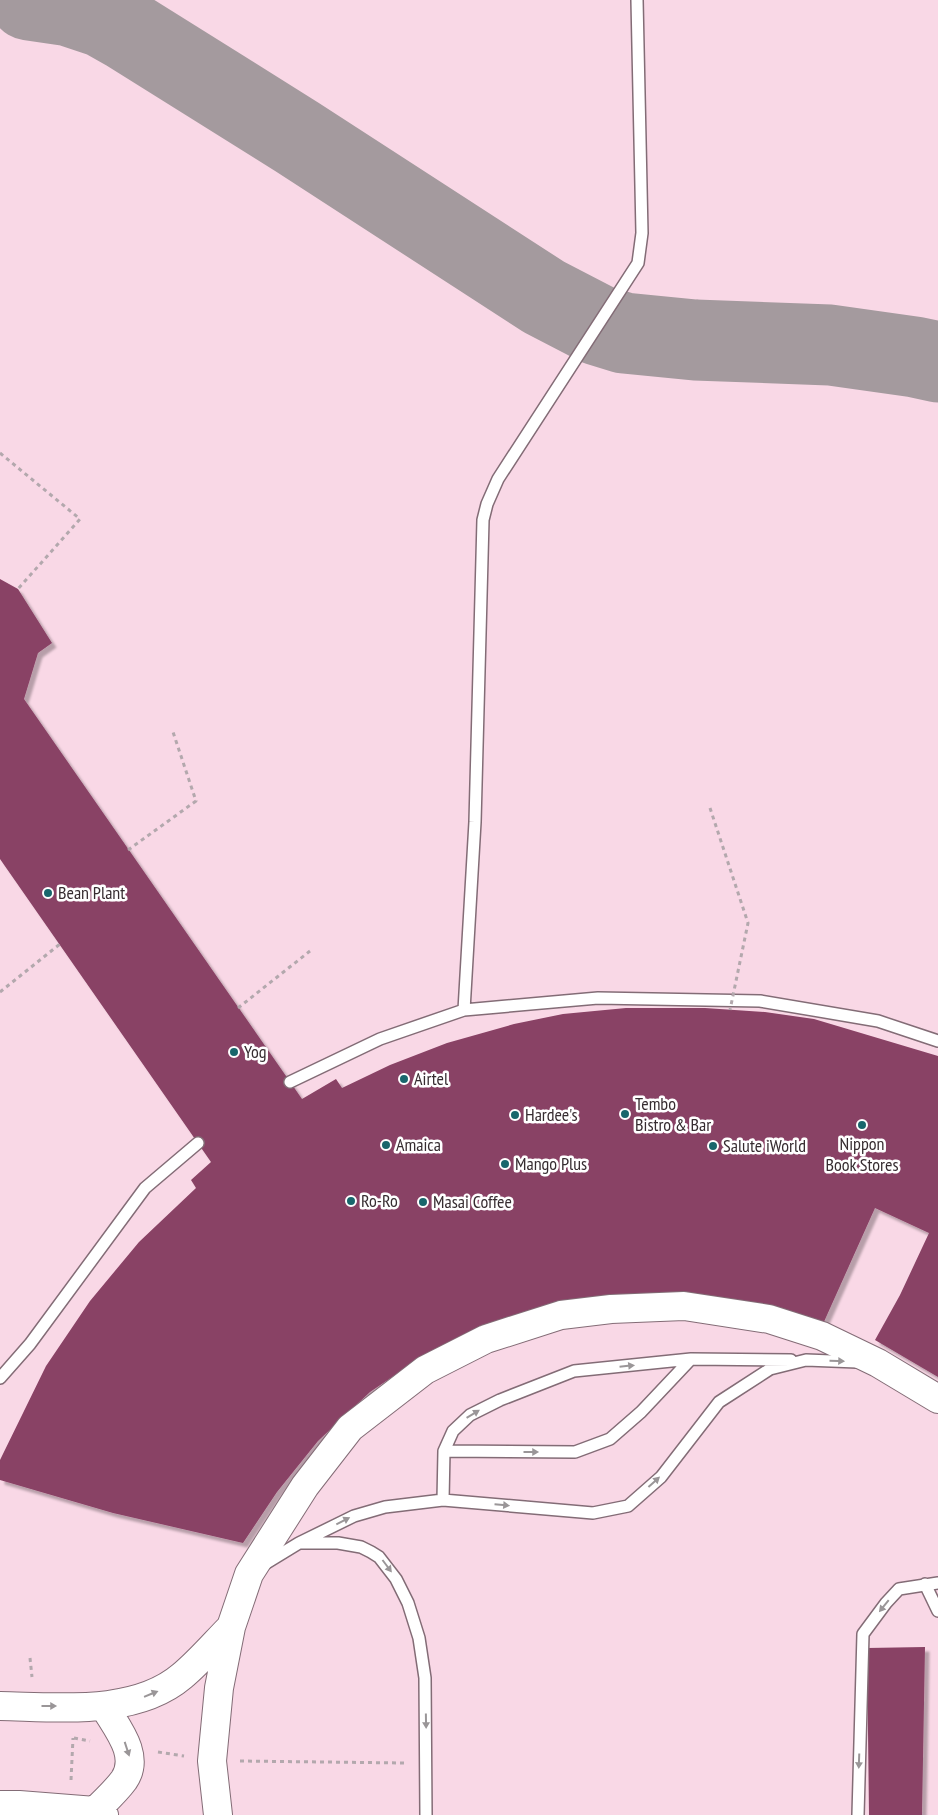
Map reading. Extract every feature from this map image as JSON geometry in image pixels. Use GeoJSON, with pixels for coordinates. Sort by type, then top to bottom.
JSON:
{"type":"FeatureCollection","features":[{"type":"Feature","properties":{"kind":"main road"},"geometry":{"type":"LineString","coordinates":[[218,1815],[212,1760],[219,1688],[231,1627],[249,1574],[305,1486],[350,1428],[425,1370],[486,1340],[561,1315],[611,1308],[684,1306],[769,1319],[822,1336],[878,1363],[938,1399]]}},
{"type":"Feature","properties":{"kind":"main road"},"geometry":{"type":"LineString","coordinates":[[0,1706],[104,1706],[151,1696],[182,1677],[231,1627]]}},
{"type":"Feature","properties":{"kind":"main road"},"geometry":{"type":"LineString","coordinates":[[15,1808],[90,1812],[125,1778],[130,1762],[127,1747],[104,1706]]}},
{"type":"Feature","properties":{"kind":"lane"},"geometry":{"type":"LineString","coordinates":[[464,1010],[475,822],[483,520],[487,504],[498,479],[638,263],[642,234],[637,0]]}},
{"type":"Feature","properties":{"kind":"lane"},"geometry":{"type":"LineString","coordinates":[[290,1082],[380,1039],[464,1010],[598,998],[760,1001],[878,1021],[938,1041]]}},
{"type":"Feature","properties":{"kind":"lane"},"geometry":{"type":"LineString","coordinates":[[0,1378],[30,1344],[145,1188],[198,1143]]}},
{"type":"Feature","properties":{"kind":"lane"},"geometry":{"type":"LineString","coordinates":[[444,1451],[575,1452],[610,1439],[641,1412],[691,1359]]}},
{"type":"Feature","properties":{"kind":"lane"},"geometry":{"type":"LineString","coordinates":[[443,1500],[444,1451],[453,1431],[470,1415],[500,1400],[574,1371],[691,1359],[878,1363]]}},
{"type":"Feature","properties":{"kind":"lane"},"geometry":{"type":"LineString","coordinates":[[249,1574],[299,1543],[354,1516],[385,1507],[443,1500],[593,1513],[628,1506],[660,1477],[719,1402],[770,1369],[806,1360]]}},
{"type":"Feature","properties":{"kind":"lane"},"geometry":{"type":"LineString","coordinates":[[299,1543],[338,1543],[361,1547],[371,1552],[379,1557],[396,1579],[408,1603],[419,1638],[425,1678],[426,1815]]}},
{"type":"Feature","properties":{"kind":"lane"},"geometry":{"type":"LineString","coordinates":[[858,1815],[863,1634],[886,1602],[899,1589],[938,1582]]}},
{"type":"Feature","properties":{"kind":"lane"},"geometry":{"type":"LineString","coordinates":[[925,1584],[938,1611]]}},
{"type":"Feature","properties":{"kind":"path"},"geometry":{"type":"LineString","coordinates":[[0,453],[80,519],[18,589]]}},
{"type":"Feature","properties":{"kind":"path"},"geometry":{"type":"LineString","coordinates":[[128,850],[196,801],[172,729]]}},
{"type":"Feature","properties":{"kind":"path"},"geometry":{"type":"LineString","coordinates":[[710,808],[748,923],[730,1010]]}},
{"type":"Feature","properties":{"kind":"path"},"geometry":{"type":"LineString","coordinates":[[0,992],[60,944]]}},
{"type":"Feature","properties":{"kind":"path"},"geometry":{"type":"LineString","coordinates":[[238,1008],[310,951]]}},
{"type":"Feature","properties":{"kind":"path"},"geometry":{"type":"LineString","coordinates":[[72,1738],[90,1812]]}},
{"type":"Feature","properties":{"kind":"shaded area"},"geometry":{"type":"Polygon","coordinates":[[[0,0],[938,0],[938,1815],[0,1815],[0,0]]]}},
{"type":"Feature","properties":{"kind":"building"},"geometry":{"type":"Polygon","coordinates":[[[0,579],[18,589],[52,643],[38,653],[24,699],[302,1099],[336,1079],[342,1088],[390,1065],[447,1043],[514,1024],[563,1014],[626,1008],[705,1008],[765,1012],[814,1019],[938,1056],[938,1377],[875,1340],[900,1295],[929,1233],[875,1208],[823,1324],[743,1304],[501,1322],[429,1352],[370,1392],[318,1441],[277,1492],[243,1543],[113,1513],[0,1480],[0,1460],[46,1366],[90,1301],[139,1242],[196,1188],[191,1180],[211,1162],[0,859],[0,579]]]}},
{"type":"Feature","properties":{"kind":"building"},"geometry":{"type":"Polygon","coordinates":[[[925,1647],[922,1815],[869,1815],[867,1648],[925,1647]]]}},
{"type":"Feature","properties":{"kind":"taxiway"},"geometry":{"type":"LineString","coordinates":[[29,0],[70,6],[103,17],[126,30],[297,137],[544,297],[598,325],[624,333],[695,340],[830,345],[938,362]]}},
{"type":"Feature","properties":{"kind":"place","name":"Bean Plant"},"geometry":{"type":"Point","coordinates":[48,893]}},
{"type":"Feature","properties":{"kind":"place","name":"Yog"},"geometry":{"type":"Point","coordinates":[234,1052]}},
{"type":"Feature","properties":{"kind":"place","name":"Airtel"},"geometry":{"type":"Point","coordinates":[404,1079]}},
{"type":"Feature","properties":{"kind":"place","name":"Tembo Bistro & Bar"},"geometry":{"type":"Point","coordinates":[625,1114]}},
{"type":"Feature","properties":{"kind":"place","name":"Hardee's"},"geometry":{"type":"Point","coordinates":[515,1115]}},
{"type":"Feature","properties":{"kind":"place","name":"Nippon Book Stores"},"geometry":{"type":"Point","coordinates":[862,1125]}},
{"type":"Feature","properties":{"kind":"place","name":"Amaica"},"geometry":{"type":"Point","coordinates":[386,1145]}},
{"type":"Feature","properties":{"kind":"place","name":"Salute iWorld"},"geometry":{"type":"Point","coordinates":[713,1146]}},
{"type":"Feature","properties":{"kind":"place","name":"Mango Plus"},"geometry":{"type":"Point","coordinates":[505,1164]}},
{"type":"Feature","properties":{"kind":"place","name":"Ro-Ro"},"geometry":{"type":"Point","coordinates":[351,1201]}},
{"type":"Feature","properties":{"kind":"place","name":"Masai Coffee"},"geometry":{"type":"Point","coordinates":[423,1202]}}]}
